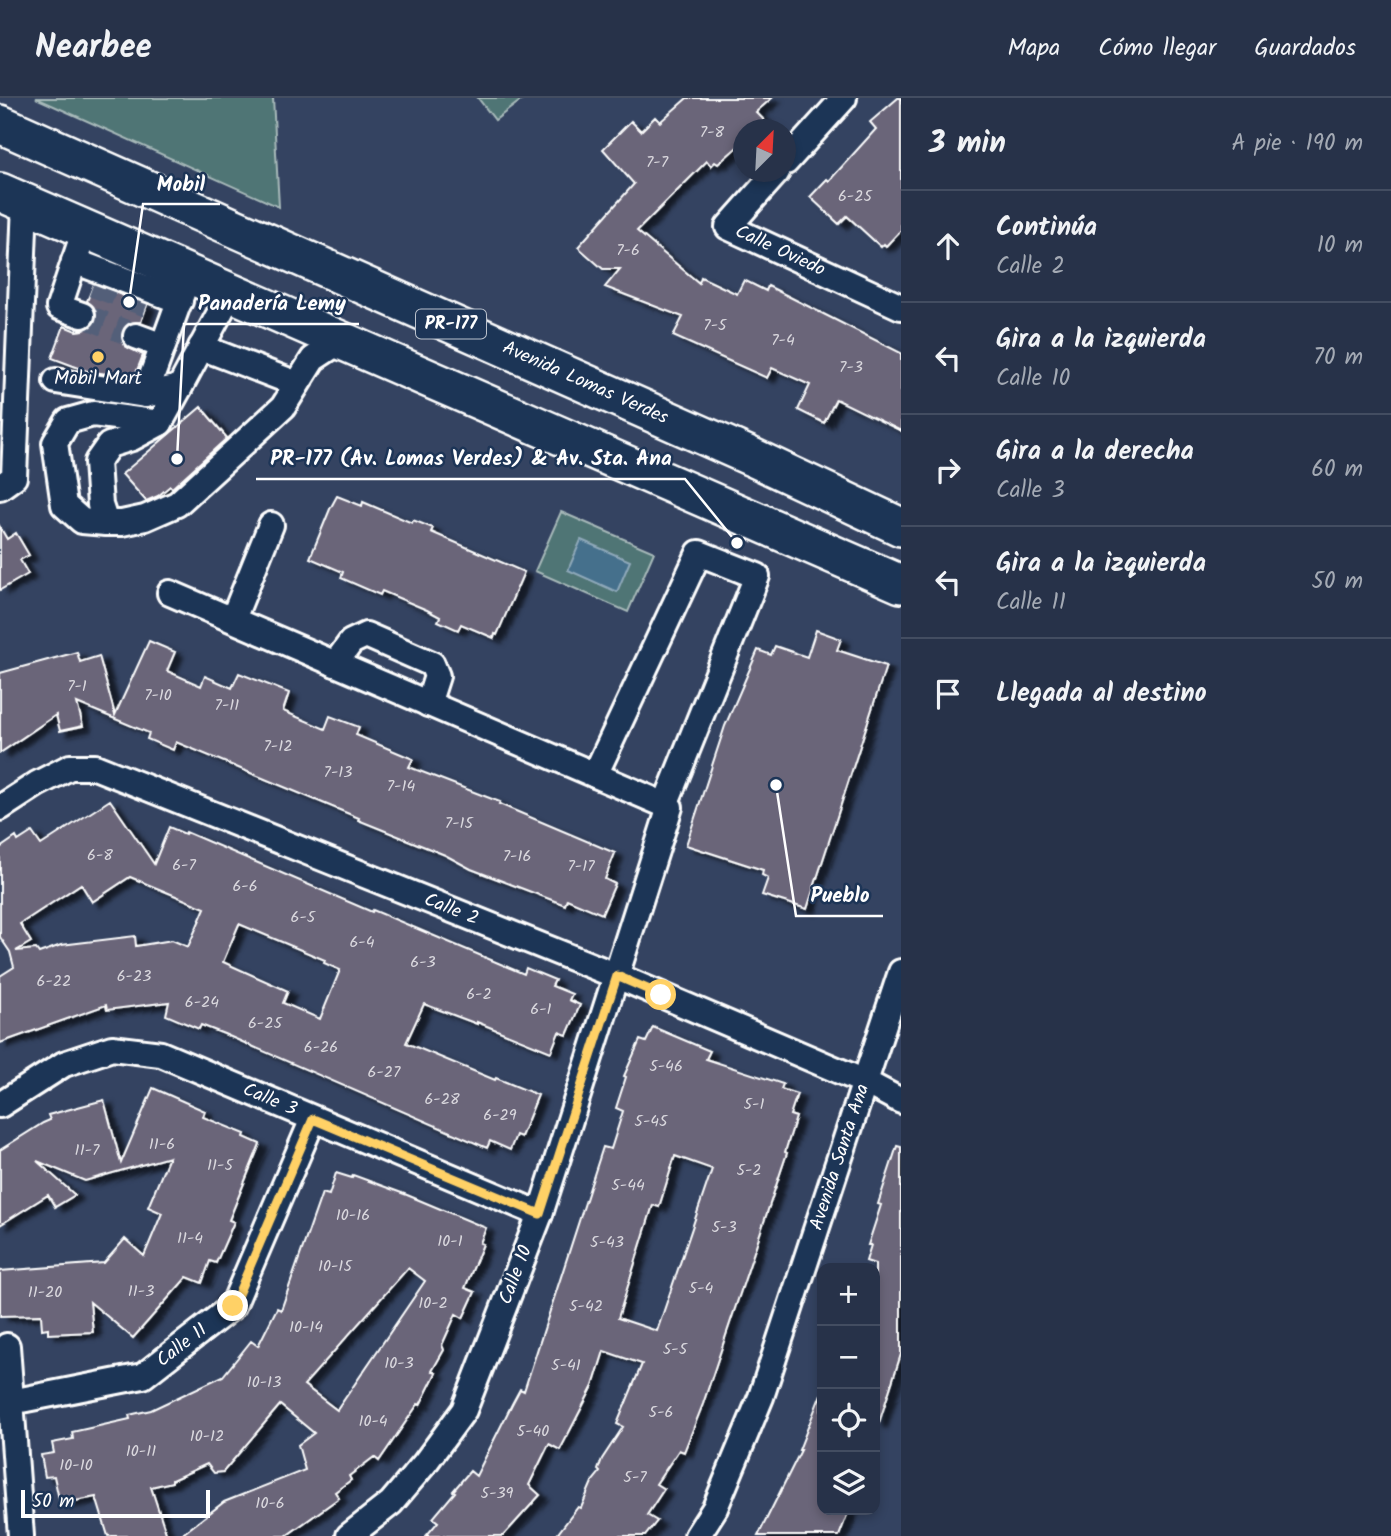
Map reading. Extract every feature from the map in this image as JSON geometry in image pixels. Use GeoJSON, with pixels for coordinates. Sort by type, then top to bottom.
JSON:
{"type":"FeatureCollection","features":[{"type":"Feature","properties":{"kind":"highway","name":"Avenida Lomas Verdes"},"geometry":{"type":"LineString","coordinates":[[0,124],[752,457],[901,527]]}},
{"type":"Feature","properties":{"kind":"highway"},"geometry":{"type":"LineString","coordinates":[[12,197],[76,255],[181,297],[231,292],[901,584]]}},
{"type":"Feature","properties":{"kind":"street"},"geometry":{"type":"LineString","coordinates":[[796,151],[844,98]]}},
{"type":"Feature","properties":{"kind":"street","name":"Calle Oviedo"},"geometry":{"type":"LineString","coordinates":[[768,182],[728,227],[901,307]]}},
{"type":"Feature","properties":{"kind":"street"},"geometry":{"type":"LineString","coordinates":[[0,487],[14,477],[12,197]]}},
{"type":"Feature","properties":{"kind":"street"},"geometry":{"type":"LineString","coordinates":[[76,255],[93,285]]}},
{"type":"Feature","properties":{"kind":"street"},"geometry":{"type":"LineString","coordinates":[[76,255],[59,307],[82,315]]}},
{"type":"Feature","properties":{"kind":"street"},"geometry":{"type":"LineString","coordinates":[[106,523],[100,505],[97,462],[109,445],[132,438],[160,423],[231,292]]}},
{"type":"Feature","properties":{"kind":"street"},"geometry":{"type":"LineString","coordinates":[[147,305],[181,297]]}},
{"type":"Feature","properties":{"kind":"street"},"geometry":{"type":"LineString","coordinates":[[145,395],[181,297]]}},
{"type":"Feature","properties":{"kind":"street"},"geometry":{"type":"LineString","coordinates":[[136,336],[163,346]]}},
{"type":"Feature","properties":{"kind":"street"},"geometry":{"type":"LineString","coordinates":[[160,423],[93,414],[68,421],[55,443],[64,505],[82,521],[122,523],[145,518],[177,504],[283,407],[313,359],[342,340]]}},
{"type":"Feature","properties":{"kind":"street"},"geometry":{"type":"LineString","coordinates":[[201,347],[297,384]]}},
{"type":"Feature","properties":{"kind":"street"},"geometry":{"type":"LineString","coordinates":[[56,381],[145,395],[180,387]]}},
{"type":"Feature","properties":{"kind":"street"},"geometry":{"type":"LineString","coordinates":[[233,619],[271,525]]}},
{"type":"Feature","properties":{"kind":"street"},"geometry":{"type":"LineString","coordinates":[[170,593],[665,805],[757,576],[699,553],[595,775]]}},
{"type":"Feature","properties":{"kind":"street"},"geometry":{"type":"LineString","coordinates":[[335,664],[351,642],[366,635],[432,664],[437,676],[428,704]]}},
{"type":"Feature","properties":{"kind":"street","name":"Calle 2"},"geometry":{"type":"LineString","coordinates":[[0,808],[70,767],[95,767],[617,976],[865,1082],[901,1101]]}},
{"type":"Feature","properties":{"kind":"street","name":"Calle 10"},"geometry":{"type":"LineString","coordinates":[[349,1536],[391,1503],[464,1409],[540,1214],[670,807],[665,805]]}},
{"type":"Feature","properties":{"kind":"street","name":"Avenida Santa Ana"},"geometry":{"type":"LineString","coordinates":[[696,1536],[715,1508],[761,1397],[901,972]]}},
{"type":"Feature","properties":{"kind":"street","name":"Calle 3"},"geometry":{"type":"LineString","coordinates":[[0,1105],[64,1064],[111,1048],[161,1054],[540,1214]]}},
{"type":"Feature","properties":{"kind":"street","name":"Calle 11"},"geometry":{"type":"LineString","coordinates":[[11,1402],[143,1376],[233,1306],[313,1119]]}},
{"type":"Feature","properties":{"kind":"street"},"geometry":{"type":"LineString","coordinates":[[7,1346],[20,1536]]}},
{"type":"Feature","properties":{"kind":"green space"},"geometry":{"type":"Polygon","coordinates":[[[36,98],[273,98],[279,207],[36,98]]]}},
{"type":"Feature","properties":{"kind":"green space"},"geometry":{"type":"Polygon","coordinates":[[[478,98],[524,98],[495,120],[478,98]]]}},
{"type":"Feature","properties":{"kind":"green space"},"geometry":{"type":"Polygon","coordinates":[[[561,512],[654,552],[628,612],[535,571],[561,512]]]}},
{"type":"Feature","properties":{"kind":"water"},"geometry":{"type":"Polygon","coordinates":[[[581,540],[630,561],[617,592],[568,570],[581,540]]]}},
{"type":"Feature","properties":{"kind":"building"},"geometry":{"type":"Polygon","coordinates":[[[687,98],[772,98],[756,112],[763,119],[733,119],[733,151],[718,164],[715,162],[711,166],[707,161],[637,231],[699,283],[701,277],[737,294],[744,280],[766,291],[768,286],[901,353],[901,431],[836,399],[824,423],[798,410],[810,385],[772,368],[767,378],[673,336],[683,317],[605,287],[620,269],[603,269],[578,247],[634,184],[603,149],[631,121],[641,131],[655,117],[660,122],[687,98]]]}},
{"type":"Feature","properties":{"kind":"building"},"geometry":{"type":"Polygon","coordinates":[[[901,98],[901,230],[886,246],[884,244],[881,247],[847,216],[839,224],[810,197],[827,179],[829,181],[876,129],[870,122],[901,98]]]}},
{"type":"Feature","properties":{"kind":"building"},"geometry":{"type":"Polygon","coordinates":[[[94,284],[147,305],[141,322],[127,324],[122,332],[125,346],[143,355],[134,378],[87,371],[52,358],[64,326],[76,331],[84,330],[91,327],[96,320],[96,312],[87,301],[94,284]]]}},
{"type":"Feature","properties":{"kind":"building"},"geometry":{"type":"Polygon","coordinates":[[[201,407],[227,438],[172,488],[170,486],[158,496],[146,501],[122,474],[201,407]]]}},
{"type":"Feature","properties":{"kind":"building"},"geometry":{"type":"Polygon","coordinates":[[[337,496],[362,506],[363,502],[412,523],[413,520],[433,528],[431,532],[524,572],[497,635],[495,634],[494,638],[461,624],[458,630],[438,621],[440,617],[427,610],[382,591],[380,595],[341,578],[343,572],[310,558],[337,496]]]}},
{"type":"Feature","properties":{"kind":"building"},"geometry":{"type":"Polygon","coordinates":[[[0,527],[7,539],[16,533],[29,555],[20,560],[28,574],[0,590],[0,527]]]}},
{"type":"Feature","properties":{"kind":"building"},"geometry":{"type":"Polygon","coordinates":[[[816,630],[841,639],[837,650],[886,666],[807,909],[762,895],[768,878],[762,875],[763,870],[686,845],[725,726],[758,650],[771,655],[775,646],[807,657],[816,630]]]}},
{"type":"Feature","properties":{"kind":"building"},"geometry":{"type":"Polygon","coordinates":[[[149,641],[175,652],[167,671],[201,686],[205,676],[232,688],[239,673],[289,693],[283,711],[325,729],[330,716],[359,727],[356,735],[413,759],[409,767],[500,802],[499,804],[615,853],[605,879],[615,884],[602,914],[567,899],[565,905],[471,869],[445,855],[176,742],[173,750],[147,739],[149,733],[77,703],[83,726],[60,731],[56,715],[0,753],[0,673],[77,652],[80,662],[99,656],[115,715],[149,641]]]}},
{"type":"Feature","properties":{"kind":"building"},"geometry":{"type":"Polygon","coordinates":[[[110,800],[154,864],[169,827],[185,834],[186,832],[524,974],[526,968],[555,980],[552,986],[572,994],[569,1000],[580,1005],[567,1035],[559,1032],[551,1052],[424,1004],[406,1043],[538,1095],[521,1137],[516,1135],[510,1150],[490,1141],[487,1148],[224,1034],[201,1025],[199,1029],[166,1015],[169,1002],[107,1010],[106,1005],[0,1043],[0,976],[14,967],[10,952],[0,937],[0,848],[16,837],[18,841],[32,832],[41,845],[110,800]],[[130,877],[92,902],[81,884],[20,924],[31,942],[16,951],[36,949],[39,953],[61,945],[135,936],[136,946],[172,940],[188,947],[205,908],[130,877]],[[239,924],[223,962],[288,991],[283,1003],[320,1019],[340,970],[324,963],[325,960],[239,924]]]}},
{"type":"Feature","properties":{"kind":"building"},"geometry":{"type":"Polygon","coordinates":[[[653,1027],[710,1051],[706,1059],[783,1084],[781,1089],[797,1094],[790,1115],[796,1117],[785,1152],[787,1153],[703,1404],[684,1452],[679,1450],[656,1484],[664,1489],[647,1515],[657,1521],[645,1536],[556,1536],[578,1507],[581,1508],[592,1482],[600,1472],[598,1470],[602,1459],[623,1427],[617,1424],[642,1364],[604,1351],[593,1386],[560,1450],[549,1444],[529,1485],[540,1495],[503,1536],[426,1536],[438,1522],[433,1518],[455,1492],[453,1491],[470,1471],[476,1476],[520,1389],[524,1391],[603,1147],[611,1149],[623,1111],[616,1108],[626,1077],[624,1076],[640,1040],[646,1042],[653,1027]],[[675,1156],[659,1207],[653,1205],[618,1318],[657,1331],[712,1169],[675,1156]]]}},
{"type":"Feature","properties":{"kind":"building"},"geometry":{"type":"Polygon","coordinates":[[[153,1088],[205,1111],[203,1117],[245,1134],[244,1137],[260,1144],[229,1220],[234,1222],[216,1263],[210,1261],[202,1283],[187,1277],[133,1338],[90,1302],[93,1332],[48,1334],[48,1328],[42,1329],[41,1315],[0,1316],[0,1271],[104,1263],[125,1239],[144,1256],[162,1213],[148,1207],[169,1157],[85,1181],[37,1161],[75,1195],[55,1207],[48,1195],[0,1225],[0,1150],[50,1120],[48,1115],[104,1100],[121,1163],[153,1088]]]}},
{"type":"Feature","properties":{"kind":"building"},"geometry":{"type":"Polygon","coordinates":[[[897,1146],[901,1147],[901,1354],[880,1420],[880,1263],[866,1261],[871,1245],[868,1245],[881,1205],[878,1204],[897,1146]]]}},
{"type":"Feature","properties":{"kind":"building"},"geometry":{"type":"Polygon","coordinates":[[[336,1173],[352,1178],[353,1175],[486,1228],[480,1243],[483,1244],[465,1288],[475,1292],[463,1318],[456,1314],[442,1345],[444,1350],[432,1371],[436,1373],[420,1405],[418,1404],[379,1461],[374,1457],[349,1476],[351,1480],[335,1492],[339,1498],[286,1536],[180,1536],[224,1502],[305,1470],[298,1445],[314,1433],[280,1405],[223,1472],[214,1473],[207,1464],[172,1482],[151,1487],[167,1536],[108,1536],[96,1497],[60,1504],[54,1476],[45,1477],[41,1455],[54,1453],[52,1443],[73,1439],[72,1432],[130,1419],[129,1415],[151,1410],[223,1376],[251,1341],[258,1346],[277,1308],[281,1310],[322,1193],[329,1195],[336,1173]],[[408,1268],[304,1385],[337,1410],[425,1281],[408,1268]]]}},
{"type":"Feature","properties":{"kind":"building"},"geometry":{"type":"Polygon","coordinates":[[[817,1404],[817,1515],[847,1515],[839,1536],[758,1536],[801,1450],[817,1404]]]}},
{"type":"Feature","properties":{"kind":"tunnel"},"geometry":{"type":"LineString","coordinates":[[93,285],[147,305]]}},
{"type":"Feature","properties":{"kind":"tunnel"},"geometry":{"type":"LineString","coordinates":[[82,315],[136,336]]}},
{"type":"Feature","properties":{"kind":"place","name":"Mobil"},"geometry":{"type":"Point","coordinates":[129,302]}},
{"type":"Feature","properties":{"kind":"place","name":"Mobil Mart"},"geometry":{"type":"Point","coordinates":[98,357]}},
{"type":"Feature","properties":{"kind":"place","name":"Panadería Lemy"},"geometry":{"type":"Point","coordinates":[177,459]}},
{"type":"Feature","properties":{"kind":"place","name":"PR-177 (Av. Lomas Verdes) & Av. Sta. Ana"},"geometry":{"type":"Point","coordinates":[737,543]}},
{"type":"Feature","properties":{"kind":"place","name":"Pueblo"},"geometry":{"type":"Point","coordinates":[776,785]}},
{"type":"Feature","properties":{"kind":"route"},"geometry":{"type":"LineString","coordinates":[[233,1306],[313,1119],[540,1214],[617,976],[661,995]]}}]}
